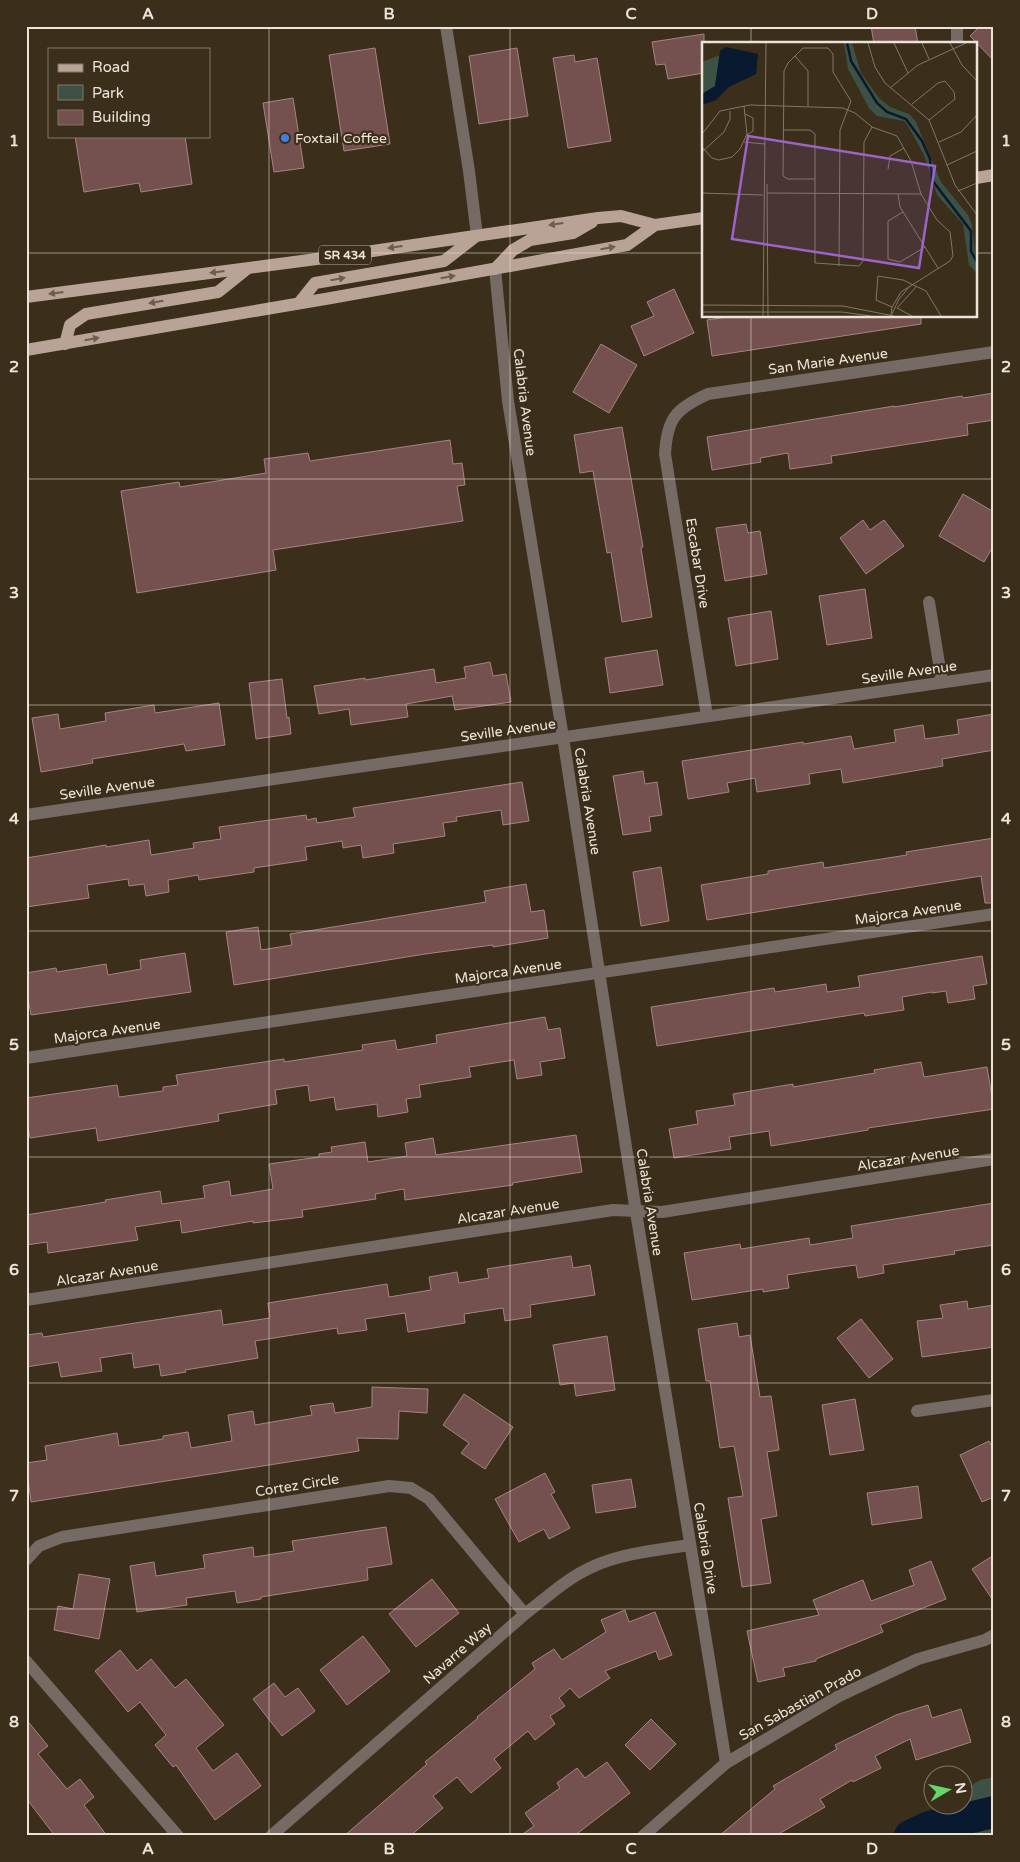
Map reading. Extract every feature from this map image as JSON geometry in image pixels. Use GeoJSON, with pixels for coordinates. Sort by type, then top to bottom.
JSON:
{"type":"FeatureCollection","features":[{"type":"Feature","properties":{"kind":"main road"},"geometry":{"type":"LineString","coordinates":[[978,178],[994,175]]}},
{"type":"Feature","properties":{"kind":"main road","name":"SR 434"},"geometry":{"type":"LineString","coordinates":[[26,297],[248,268],[598,218],[621,216],[656,225],[702,218]]}},
{"type":"Feature","properties":{"kind":"main road"},"geometry":{"type":"LineString","coordinates":[[496,269],[513,250],[530,240],[573,233],[598,218]]}},
{"type":"Feature","properties":{"kind":"main road","name":"SR 434"},"geometry":{"type":"LineString","coordinates":[[26,350],[626,245],[656,225]]}},
{"type":"Feature","properties":{"kind":"main road"},"geometry":{"type":"LineString","coordinates":[[299,303],[315,283],[444,261],[477,236]]}},
{"type":"Feature","properties":{"kind":"main road"},"geometry":{"type":"LineString","coordinates":[[65,344],[70,325],[86,314],[218,292],[248,268]]}},
{"type":"Feature","properties":{"kind":"street"},"geometry":{"type":"LineString","coordinates":[[446,26],[469,171],[477,236]]}},
{"type":"Feature","properties":{"kind":"street"},"geometry":{"type":"LineString","coordinates":[[957,26],[957,42]]}},
{"type":"Feature","properties":{"kind":"street","name":"Calabria Avenue"},"geometry":{"type":"LineString","coordinates":[[496,269],[508,401],[563,737],[656,1338]]}},
{"type":"Feature","properties":{"kind":"street","name":"San Marie Avenue"},"geometry":{"type":"LineString","coordinates":[[674,417],[690,402],[708,394],[994,352]]}},
{"type":"Feature","properties":{"kind":"street","name":"Escabar Drive"},"geometry":{"type":"LineString","coordinates":[[674,417],[666,432],[664,454],[708,716]]}},
{"type":"Feature","properties":{"kind":"street"},"geometry":{"type":"LineString","coordinates":[[929,602],[942,682]]}},
{"type":"Feature","properties":{"kind":"street","name":"Seville Avenue"},"geometry":{"type":"LineString","coordinates":[[26,815],[994,674]]}},
{"type":"Feature","properties":{"kind":"street","name":"Majorca Avenue"},"geometry":{"type":"LineString","coordinates":[[26,1058],[994,914]]}},
{"type":"Feature","properties":{"kind":"street","name":"Alcazar Avenue"},"geometry":{"type":"LineString","coordinates":[[26,1300],[613,1210],[662,1212],[994,1159]]}},
{"type":"Feature","properties":{"kind":"street","name":"Calabria Drive"},"geometry":{"type":"LineString","coordinates":[[656,1338],[726,1763]]}},
{"type":"Feature","properties":{"kind":"street"},"geometry":{"type":"LineString","coordinates":[[917,1411],[994,1400]]}},
{"type":"Feature","properties":{"kind":"street","name":"Cortez Circle"},"geometry":{"type":"LineString","coordinates":[[26,1560],[39,1546],[62,1537],[389,1486],[411,1488],[429,1499],[525,1614]]}},
{"type":"Feature","properties":{"kind":"street","name":"Navarre Way"},"geometry":{"type":"LineString","coordinates":[[271,1836],[525,1614],[562,1584],[591,1567],[624,1557],[690,1544]]}},
{"type":"Feature","properties":{"kind":"street","name":"San Sabastian Prado"},"geometry":{"type":"LineString","coordinates":[[643,1836],[726,1763],[839,1696],[918,1659],[985,1640],[994,1635]]}},
{"type":"Feature","properties":{"kind":"street"},"geometry":{"type":"LineString","coordinates":[[26,1661],[178,1836]]}},
{"type":"Feature","properties":{"kind":"green space"},"geometry":{"type":"Polygon","coordinates":[[[994,1777],[994,1836],[891,1836],[926,1814],[972,1814],[972,1785],[980,1780],[994,1777]]]}},
{"type":"Feature","properties":{"kind":"building"},"geometry":{"type":"Polygon","coordinates":[[[871,26],[915,26],[918,42],[874,42],[871,26]]]}},
{"type":"Feature","properties":{"kind":"building"},"geometry":{"type":"Polygon","coordinates":[[[980,26],[994,26],[994,61],[978,44],[978,42],[970,36],[980,26]]]}},
{"type":"Feature","properties":{"kind":"building"},"geometry":{"type":"Polygon","coordinates":[[[704,34],[704,42],[702,42],[702,73],[668,79],[665,64],[656,65],[652,42],[704,34]]]}},
{"type":"Feature","properties":{"kind":"building"},"geometry":{"type":"Polygon","coordinates":[[[375,48],[390,144],[344,151],[329,55],[375,48]]]}},
{"type":"Feature","properties":{"kind":"building"},"geometry":{"type":"Polygon","coordinates":[[[517,48],[528,116],[479,124],[469,56],[517,48]]]}},
{"type":"Feature","properties":{"kind":"building"},"geometry":{"type":"Polygon","coordinates":[[[574,55],[575,62],[597,58],[611,141],[568,148],[553,58],[574,55]]]}},
{"type":"Feature","properties":{"kind":"building"},"geometry":{"type":"Polygon","coordinates":[[[293,98],[304,168],[274,172],[263,103],[293,98]]]}},
{"type":"Feature","properties":{"kind":"building"},"geometry":{"type":"Polygon","coordinates":[[[75,138],[185,138],[192,184],[141,192],[139,183],[84,192],[75,138]]]}},
{"type":"Feature","properties":{"kind":"building"},"geometry":{"type":"Polygon","coordinates":[[[674,289],[694,333],[644,356],[631,326],[654,316],[647,302],[674,289]]]}},
{"type":"Feature","properties":{"kind":"building"},"geometry":{"type":"Polygon","coordinates":[[[720,318],[921,318],[921,324],[712,356],[707,320],[720,318]]]}},
{"type":"Feature","properties":{"kind":"building"},"geometry":{"type":"Polygon","coordinates":[[[601,344],[637,365],[609,413],[573,392],[601,344]]]}},
{"type":"Feature","properties":{"kind":"building"},"geometry":{"type":"Polygon","coordinates":[[[994,393],[994,420],[967,424],[968,435],[831,456],[832,463],[790,469],[788,453],[760,458],[761,462],[712,470],[707,437],[894,406],[994,393]]]}},
{"type":"Feature","properties":{"kind":"building"},"geometry":{"type":"Polygon","coordinates":[[[622,427],[643,547],[641,548],[652,617],[622,622],[611,552],[607,553],[593,471],[580,473],[574,435],[622,427]]]}},
{"type":"Feature","properties":{"kind":"building"},"geometry":{"type":"Polygon","coordinates":[[[450,440],[453,464],[462,463],[465,485],[457,486],[463,521],[273,550],[276,570],[137,593],[121,491],[179,482],[180,487],[266,473],[264,459],[308,453],[310,461],[450,440]]]}},
{"type":"Feature","properties":{"kind":"building"},"geometry":{"type":"Polygon","coordinates":[[[963,494],[994,512],[994,545],[984,562],[939,536],[963,494]]]}},
{"type":"Feature","properties":{"kind":"building"},"geometry":{"type":"Polygon","coordinates":[[[863,520],[870,530],[884,520],[904,546],[866,574],[840,538],[863,520]]]}},
{"type":"Feature","properties":{"kind":"building"},"geometry":{"type":"Polygon","coordinates":[[[746,524],[748,533],[760,531],[767,574],[725,581],[716,528],[746,524]]]}},
{"type":"Feature","properties":{"kind":"building"},"geometry":{"type":"Polygon","coordinates":[[[865,589],[872,638],[827,645],[819,596],[865,589]]]}},
{"type":"Feature","properties":{"kind":"building"},"geometry":{"type":"Polygon","coordinates":[[[771,611],[778,659],[736,666],[728,618],[771,611]]]}},
{"type":"Feature","properties":{"kind":"building"},"geometry":{"type":"Polygon","coordinates":[[[657,650],[663,685],[610,693],[605,658],[657,650]]]}},
{"type":"Feature","properties":{"kind":"building"},"geometry":{"type":"Polygon","coordinates":[[[490,662],[493,676],[506,674],[511,702],[455,710],[452,696],[406,704],[408,717],[351,725],[349,709],[319,714],[314,686],[434,669],[436,683],[466,678],[464,667],[490,662]]]}},
{"type":"Feature","properties":{"kind":"building"},"geometry":{"type":"Polygon","coordinates":[[[282,679],[291,734],[256,739],[249,683],[282,679]]]}},
{"type":"Feature","properties":{"kind":"building"},"geometry":{"type":"Polygon","coordinates":[[[219,703],[225,745],[186,751],[184,744],[92,759],[93,763],[41,772],[32,718],[58,714],[60,729],[106,721],[105,713],[154,705],[155,713],[219,703]]]}},
{"type":"Feature","properties":{"kind":"building"},"geometry":{"type":"Polygon","coordinates":[[[994,714],[994,750],[942,759],[943,766],[843,783],[841,769],[809,774],[810,784],[757,792],[755,778],[727,783],[729,792],[688,799],[682,761],[851,736],[854,749],[896,742],[894,730],[923,725],[925,739],[959,734],[957,720],[994,714]]]}},
{"type":"Feature","properties":{"kind":"building"},"geometry":{"type":"Polygon","coordinates":[[[643,771],[645,784],[657,782],[662,815],[649,817],[651,831],[623,835],[613,776],[643,771]]]}},
{"type":"Feature","properties":{"kind":"building"},"geometry":{"type":"Polygon","coordinates":[[[522,782],[529,821],[503,825],[501,810],[456,817],[457,821],[443,823],[445,836],[393,844],[394,853],[363,858],[361,845],[343,848],[342,841],[305,847],[307,860],[254,868],[254,872],[199,880],[198,875],[168,880],[169,892],[146,896],[144,884],[129,886],[128,879],[87,885],[89,898],[26,907],[26,858],[149,840],[151,855],[194,848],[193,843],[221,839],[219,827],[306,815],[307,820],[316,818],[317,823],[355,817],[353,808],[522,782]]]}},
{"type":"Feature","properties":{"kind":"building"},"geometry":{"type":"Polygon","coordinates":[[[994,838],[994,903],[985,903],[981,876],[707,920],[701,885],[768,874],[768,871],[823,862],[824,868],[907,855],[906,852],[994,838]]]}},
{"type":"Feature","properties":{"kind":"building"},"geometry":{"type":"Polygon","coordinates":[[[661,867],[669,921],[641,926],[633,872],[661,867]]]}},
{"type":"Feature","properties":{"kind":"building"},"geometry":{"type":"Polygon","coordinates":[[[526,884],[531,912],[544,910],[548,938],[493,947],[493,945],[425,954],[234,985],[226,932],[258,927],[261,950],[292,945],[290,934],[486,902],[484,891],[526,884]]]}},
{"type":"Feature","properties":{"kind":"building"},"geometry":{"type":"Polygon","coordinates":[[[185,953],[191,992],[31,1015],[26,987],[26,973],[56,968],[57,972],[106,964],[108,975],[141,969],[140,960],[185,953]]]}},
{"type":"Feature","properties":{"kind":"building"},"geometry":{"type":"Polygon","coordinates":[[[982,956],[987,984],[973,986],[975,999],[948,1003],[946,991],[932,992],[902,997],[904,1010],[865,1016],[864,1013],[657,1046],[651,1007],[774,988],[775,992],[826,984],[827,992],[860,987],[858,976],[982,956]]]}},
{"type":"Feature","properties":{"kind":"building"},"geometry":{"type":"Polygon","coordinates":[[[545,1017],[548,1030],[560,1028],[565,1058],[540,1062],[542,1075],[517,1079],[514,1060],[469,1067],[471,1077],[419,1085],[421,1097],[406,1099],[408,1112],[378,1117],[377,1104],[336,1110],[334,1097],[310,1101],[308,1085],[275,1090],[277,1104],[218,1114],[219,1121],[98,1141],[96,1128],[30,1138],[26,1114],[26,1098],[117,1085],[119,1097],[163,1091],[163,1087],[178,1085],[176,1075],[284,1059],[284,1062],[363,1050],[362,1045],[395,1040],[397,1050],[437,1043],[436,1035],[545,1017]]]}},
{"type":"Feature","properties":{"kind":"building"},"geometry":{"type":"Polygon","coordinates":[[[921,1062],[924,1077],[987,1067],[994,1109],[868,1128],[868,1130],[771,1146],[769,1131],[729,1137],[731,1149],[674,1158],[669,1129],[698,1124],[696,1111],[735,1105],[733,1094],[793,1084],[793,1087],[875,1073],[874,1070],[921,1062]]]}},
{"type":"Feature","properties":{"kind":"building"},"geometry":{"type":"Polygon","coordinates":[[[576,1135],[582,1172],[512,1183],[513,1185],[405,1200],[404,1189],[375,1194],[376,1199],[302,1210],[303,1217],[253,1223],[253,1221],[182,1233],[180,1220],[135,1227],[138,1240],[48,1253],[47,1242],[26,1245],[26,1215],[160,1191],[162,1204],[205,1198],[203,1186],[229,1181],[231,1196],[273,1189],[269,1164],[319,1157],[319,1154],[332,1152],[331,1147],[365,1142],[368,1162],[407,1156],[405,1143],[433,1138],[436,1155],[576,1135]]]}},
{"type":"Feature","properties":{"kind":"building"},"geometry":{"type":"Polygon","coordinates":[[[994,1203],[994,1245],[954,1251],[955,1254],[883,1265],[884,1273],[858,1278],[856,1265],[833,1268],[787,1275],[789,1288],[763,1292],[763,1289],[692,1300],[684,1253],[740,1244],[741,1249],[809,1238],[810,1245],[853,1238],[851,1226],[994,1203]]]}},
{"type":"Feature","properties":{"kind":"building"},"geometry":{"type":"Polygon","coordinates":[[[571,1256],[573,1268],[590,1265],[595,1295],[530,1305],[531,1317],[505,1321],[503,1308],[464,1314],[465,1323],[408,1332],[405,1313],[365,1319],[367,1330],[338,1334],[337,1328],[255,1341],[258,1358],[185,1370],[186,1372],[161,1376],[159,1364],[134,1368],[132,1353],[100,1358],[102,1371],[61,1377],[58,1362],[26,1367],[26,1335],[42,1333],[43,1337],[221,1310],[223,1325],[270,1318],[268,1303],[387,1284],[389,1297],[431,1290],[429,1277],[457,1272],[459,1283],[489,1278],[487,1269],[571,1256]]]}},
{"type":"Feature","properties":{"kind":"building"},"geometry":{"type":"Polygon","coordinates":[[[967,1301],[968,1309],[994,1305],[994,1347],[922,1357],[917,1321],[943,1318],[940,1305],[967,1301]]]}},
{"type":"Feature","properties":{"kind":"building"},"geometry":{"type":"Polygon","coordinates":[[[861,1319],[893,1359],[869,1378],[837,1338],[861,1319]]]}},
{"type":"Feature","properties":{"kind":"building"},"geometry":{"type":"Polygon","coordinates":[[[737,1323],[739,1337],[750,1335],[760,1397],[771,1396],[779,1450],[767,1452],[777,1516],[761,1519],[771,1583],[742,1587],[728,1498],[743,1496],[734,1446],[720,1448],[710,1381],[706,1381],[698,1329],[737,1323]]]}},
{"type":"Feature","properties":{"kind":"building"},"geometry":{"type":"Polygon","coordinates":[[[607,1336],[615,1390],[576,1396],[574,1383],[560,1385],[553,1345],[607,1336]]]}},
{"type":"Feature","properties":{"kind":"building"},"geometry":{"type":"Polygon","coordinates":[[[372,1387],[428,1389],[427,1413],[399,1411],[398,1439],[357,1438],[359,1451],[31,1502],[26,1463],[47,1460],[45,1446],[117,1433],[119,1446],[163,1439],[163,1436],[188,1432],[191,1448],[232,1441],[228,1415],[253,1411],[255,1425],[312,1415],[310,1406],[333,1403],[335,1413],[372,1407],[372,1387]]]}},
{"type":"Feature","properties":{"kind":"building"},"geometry":{"type":"Polygon","coordinates":[[[464,1394],[513,1427],[485,1469],[461,1453],[469,1443],[443,1425],[464,1394]]]}},
{"type":"Feature","properties":{"kind":"building"},"geometry":{"type":"Polygon","coordinates":[[[855,1399],[864,1450],[830,1455],[822,1405],[855,1399]]]}},
{"type":"Feature","properties":{"kind":"building"},"geometry":{"type":"Polygon","coordinates":[[[989,1441],[994,1450],[994,1497],[982,1502],[960,1455],[989,1441]]]}},
{"type":"Feature","properties":{"kind":"building"},"geometry":{"type":"Polygon","coordinates":[[[545,1473],[555,1492],[551,1494],[570,1528],[549,1539],[544,1529],[519,1542],[495,1499],[545,1473]]]}},
{"type":"Feature","properties":{"kind":"building"},"geometry":{"type":"Polygon","coordinates":[[[631,1479],[636,1507],[596,1513],[592,1485],[631,1479]]]}},
{"type":"Feature","properties":{"kind":"building"},"geometry":{"type":"Polygon","coordinates":[[[918,1486],[922,1518],[872,1525],[867,1493],[918,1486]]]}},
{"type":"Feature","properties":{"kind":"building"},"geometry":{"type":"Polygon","coordinates":[[[386,1527],[392,1564],[367,1568],[368,1580],[261,1597],[261,1599],[237,1603],[235,1591],[186,1598],[187,1605],[137,1612],[130,1566],[154,1562],[156,1576],[205,1568],[203,1555],[253,1547],[254,1557],[294,1551],[292,1541],[386,1527]]]}},
{"type":"Feature","properties":{"kind":"building"},"geometry":{"type":"Polygon","coordinates":[[[994,1555],[994,1602],[972,1569],[994,1555]]]}},
{"type":"Feature","properties":{"kind":"building"},"geometry":{"type":"Polygon","coordinates":[[[931,1561],[946,1599],[880,1625],[883,1632],[816,1659],[816,1661],[783,1668],[785,1676],[758,1682],[747,1631],[819,1615],[813,1600],[863,1580],[871,1601],[914,1585],[909,1570],[931,1561]]]}},
{"type":"Feature","properties":{"kind":"building"},"geometry":{"type":"Polygon","coordinates":[[[79,1574],[110,1579],[99,1639],[54,1630],[58,1606],[73,1609],[79,1574]]]}},
{"type":"Feature","properties":{"kind":"building"},"geometry":{"type":"Polygon","coordinates":[[[432,1579],[459,1613],[416,1647],[389,1614],[432,1579]]]}},
{"type":"Feature","properties":{"kind":"building"},"geometry":{"type":"Polygon","coordinates":[[[625,1610],[629,1622],[655,1612],[672,1655],[659,1660],[656,1651],[605,1671],[610,1678],[579,1698],[570,1688],[559,1698],[565,1706],[550,1716],[555,1724],[535,1740],[528,1731],[494,1759],[501,1768],[471,1793],[457,1777],[433,1796],[443,1808],[410,1836],[344,1836],[427,1764],[425,1762],[535,1669],[532,1663],[554,1649],[562,1660],[606,1632],[601,1620],[625,1610]]]}},
{"type":"Feature","properties":{"kind":"building"},"geometry":{"type":"Polygon","coordinates":[[[363,1636],[390,1671],[347,1705],[320,1670],[363,1636]]]}},
{"type":"Feature","properties":{"kind":"building"},"geometry":{"type":"Polygon","coordinates":[[[120,1650],[137,1671],[151,1659],[175,1688],[186,1679],[224,1725],[196,1748],[213,1771],[237,1753],[261,1786],[215,1820],[176,1765],[173,1767],[155,1745],[166,1735],[140,1702],[128,1712],[95,1671],[120,1650]]]}},
{"type":"Feature","properties":{"kind":"building"},"geometry":{"type":"Polygon","coordinates":[[[274,1683],[285,1697],[298,1688],[315,1711],[282,1736],[253,1699],[274,1683]]]}},
{"type":"Feature","properties":{"kind":"building"},"geometry":{"type":"Polygon","coordinates":[[[928,1705],[932,1718],[961,1709],[971,1742],[916,1760],[910,1739],[875,1756],[881,1768],[853,1782],[852,1780],[820,1799],[825,1807],[775,1836],[719,1836],[775,1789],[773,1786],[837,1749],[835,1745],[896,1715],[928,1705]]]}},
{"type":"Feature","properties":{"kind":"building"},"geometry":{"type":"Polygon","coordinates":[[[26,1719],[48,1746],[38,1754],[67,1789],[80,1779],[94,1797],[84,1805],[107,1836],[55,1836],[26,1798],[26,1719]]]}},
{"type":"Feature","properties":{"kind":"building"},"geometry":{"type":"Polygon","coordinates":[[[651,1719],[676,1744],[650,1770],[625,1745],[651,1719]]]}},
{"type":"Feature","properties":{"kind":"building"},"geometry":{"type":"Polygon","coordinates":[[[607,1762],[630,1793],[574,1836],[520,1836],[534,1826],[525,1813],[560,1788],[557,1783],[577,1768],[585,1778],[607,1762]]]}},
{"type":"Feature","properties":{"kind":"waterway"},"geometry":{"type":"LineString","coordinates":[[910,1836],[929,1827],[994,1812]]}},
{"type":"Feature","properties":{"kind":"place","name":"Foxtail Coffee"},"geometry":{"type":"Point","coordinates":[285,138]}}]}
